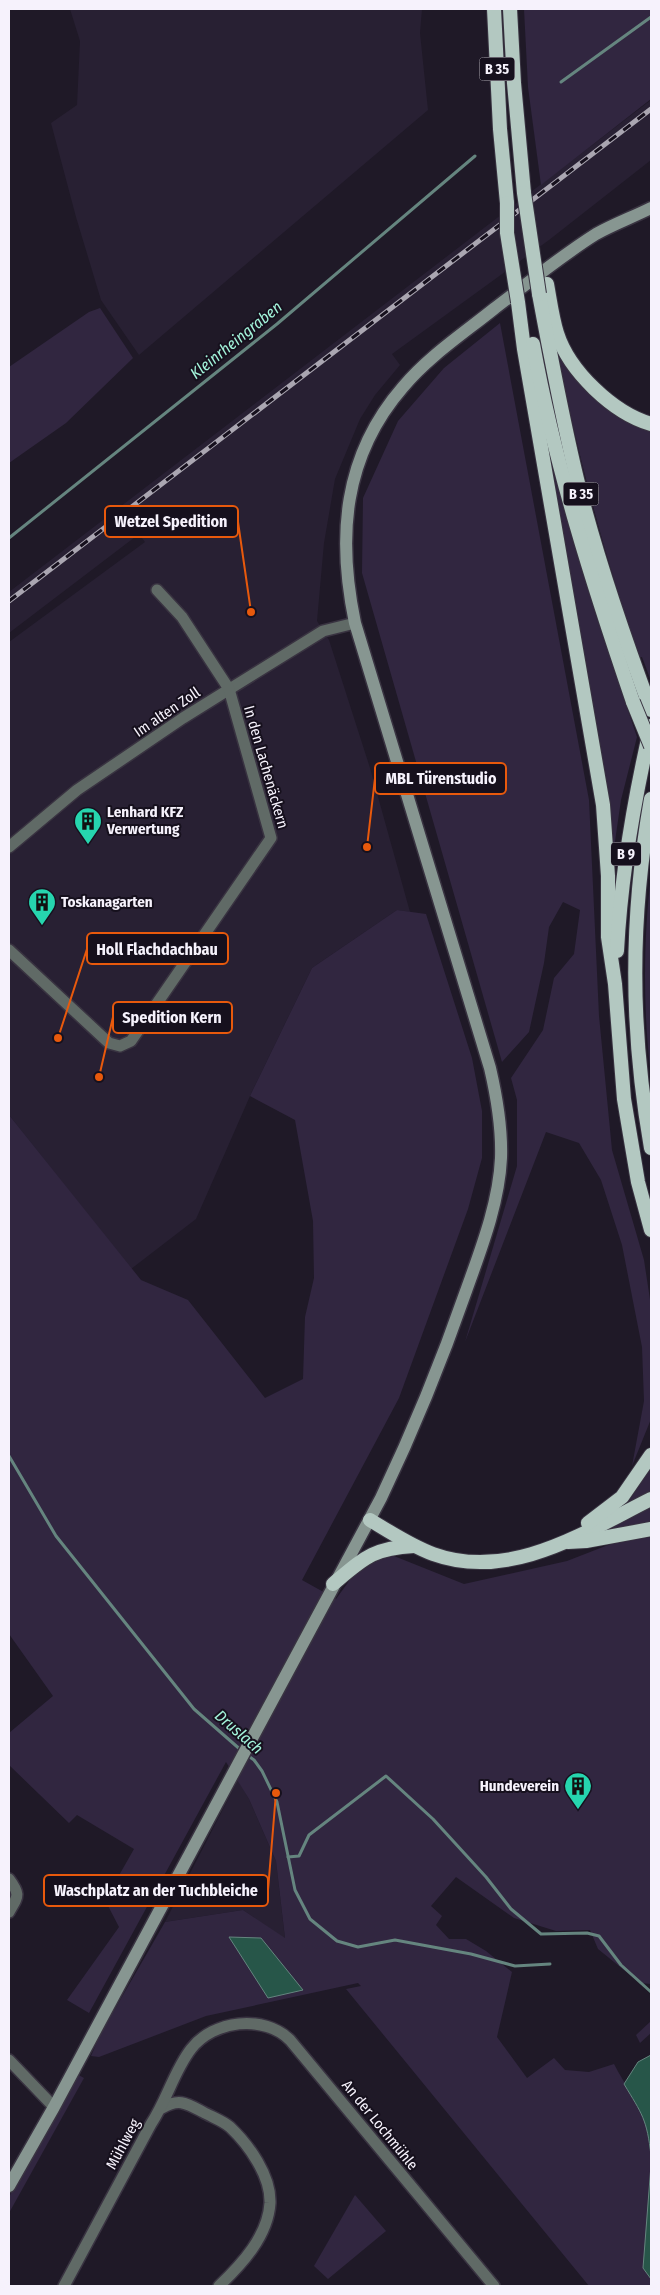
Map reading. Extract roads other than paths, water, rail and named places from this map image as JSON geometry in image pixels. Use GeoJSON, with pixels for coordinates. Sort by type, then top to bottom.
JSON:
{"type":"FeatureCollection","features":[{"type":"Feature","properties":{"kind":"highway","name":"B 35"},"geometry":{"type":"LineString","coordinates":[[494,9],[500,129],[507,203],[514,230],[522,301]]}},
{"type":"Feature","properties":{"kind":"highway","name":"B 35"},"geometry":{"type":"LineString","coordinates":[[510,9],[514,84],[524,193],[529,229],[543,289],[558,399],[580,488],[623,630],[651,710]]}},
{"type":"Feature","properties":{"kind":"highway"},"geometry":{"type":"LineString","coordinates":[[543,289],[558,334],[580,373],[605,399],[651,424]]}},
{"type":"Feature","properties":{"kind":"highway"},"geometry":{"type":"LineString","coordinates":[[522,301],[538,375],[569,497],[604,618],[651,746]]}},
{"type":"Feature","properties":{"kind":"highway"},"geometry":{"type":"LineString","coordinates":[[522,301],[527,368],[603,805],[608,876],[608,937],[615,984]]}},
{"type":"Feature","properties":{"kind":"highway","name":"B 9"},"geometry":{"type":"LineString","coordinates":[[651,726],[637,786],[620,891],[615,984],[625,1107],[638,1182],[651,1230]]}},
{"type":"Feature","properties":{"kind":"highway","name":"B 9"},"geometry":{"type":"LineString","coordinates":[[651,799],[637,902],[635,961],[635,1027],[642,1096],[651,1148]]}},
{"type":"Feature","properties":{"kind":"highway"},"geometry":{"type":"LineString","coordinates":[[642,1096],[651,1123]]}},
{"type":"Feature","properties":{"kind":"highway"},"geometry":{"type":"LineString","coordinates":[[563,1542],[622,1497],[651,1455]]}},
{"type":"Feature","properties":{"kind":"highway"},"geometry":{"type":"LineString","coordinates":[[370,1520],[415,1546],[434,1554],[453,1559],[488,1563],[526,1557],[563,1542],[649,1500]]}},
{"type":"Feature","properties":{"kind":"highway"},"geometry":{"type":"LineString","coordinates":[[563,1542],[586,1541],[651,1529]]}},
{"type":"Feature","properties":{"kind":"highway"},"geometry":{"type":"LineString","coordinates":[[334,1584],[371,1554],[393,1547],[415,1546]]}},
{"type":"Feature","properties":{"kind":"main road"},"geometry":{"type":"LineString","coordinates":[[9,2186],[54,2107],[370,1520],[416,1426],[480,1253],[496,1190],[501,1160],[500,1125],[490,1068],[355,623],[345,557],[346,513],[360,456],[388,406],[403,387],[445,347],[567,252],[598,233],[651,208]]}},
{"type":"Feature","properties":{"kind":"street","name":"In den Lachenäckern"},"geometry":{"type":"LineString","coordinates":[[9,950],[108,1043],[120,1046],[131,1041],[271,838],[229,689],[182,617],[157,590]]}},
{"type":"Feature","properties":{"kind":"street","name":"Im alten Zoll"},"geometry":{"type":"LineString","coordinates":[[9,847],[95,777],[229,689],[323,631],[355,623]]}},
{"type":"Feature","properties":{"kind":"street"},"geometry":{"type":"LineString","coordinates":[[9,1879],[18,1891],[18,1895],[9,1912]]}},
{"type":"Feature","properties":{"kind":"street","name":"An der Lochmühle"},"geometry":{"type":"LineString","coordinates":[[221,2028],[245,2022],[262,2024],[282,2031],[494,2286]]}},
{"type":"Feature","properties":{"kind":"street","name":"Mühlweg"},"geometry":{"type":"LineString","coordinates":[[64,2286],[151,2124],[162,2108],[183,2061],[192,2047],[221,2028]]}},
{"type":"Feature","properties":{"kind":"street"},"geometry":{"type":"LineString","coordinates":[[9,2060],[54,2107]]}},
{"type":"Feature","properties":{"kind":"street"},"geometry":{"type":"LineString","coordinates":[[162,2108],[172,2102],[186,2103],[229,2126],[243,2142],[264,2175],[270,2203],[265,2229],[254,2246],[219,2286]]}},
{"type":"Feature","properties":{"kind":"waterway","name":"Kleinrheingraben"},"geometry":{"type":"LineString","coordinates":[[561,82],[651,17]]}},
{"type":"Feature","properties":{"kind":"waterway","name":"Kleinrheingraben"},"geometry":{"type":"LineString","coordinates":[[9,538],[277,324],[475,156]]}},
{"type":"Feature","properties":{"kind":"waterway","name":"Druslach"},"geometry":{"type":"LineString","coordinates":[[9,1456],[56,1536],[194,1709],[242,1751]]}},
{"type":"Feature","properties":{"kind":"waterway","name":"Druslach"},"geometry":{"type":"LineString","coordinates":[[247,1755],[254,1760],[262,1771],[277,1802],[295,1890],[310,1919],[337,1941],[358,1947],[395,1940],[471,1954],[515,1966],[550,1964]]}},
{"type":"Feature","properties":{"kind":"waterway"},"geometry":{"type":"LineString","coordinates":[[288,1857],[299,1856],[309,1835],[386,1776],[433,1819],[486,1877],[511,1909],[541,1934],[587,1933],[599,1936],[621,1965],[651,1992]]}},
{"type":"Feature","properties":{"kind":"railway"},"geometry":{"type":"LineString","coordinates":[[9,601],[651,109]]}},
{"type":"Feature","properties":{"kind":"place","name":"Wetzel Spedition"},"geometry":{"type":"Point","coordinates":[251,612]}},
{"type":"Feature","properties":{"kind":"place","name":"Lenhard KFZ Verwertung"},"geometry":{"type":"Point","coordinates":[88,845]}},
{"type":"Feature","properties":{"kind":"place","name":"MBL Türenstudio"},"geometry":{"type":"Point","coordinates":[367,847]}},
{"type":"Feature","properties":{"kind":"place","name":"Toskanagarten"},"geometry":{"type":"Point","coordinates":[42,926]}},
{"type":"Feature","properties":{"kind":"place","name":"Holl Flachdachbau"},"geometry":{"type":"Point","coordinates":[58,1038]}},
{"type":"Feature","properties":{"kind":"place","name":"Spedition Kern"},"geometry":{"type":"Point","coordinates":[99,1077]}},
{"type":"Feature","properties":{"kind":"place","name":"Waschplatz an der Tuchbleiche"},"geometry":{"type":"Point","coordinates":[276,1793]}},
{"type":"Feature","properties":{"kind":"place","name":"Hundeverein"},"geometry":{"type":"Point","coordinates":[578,1810]}}]}
